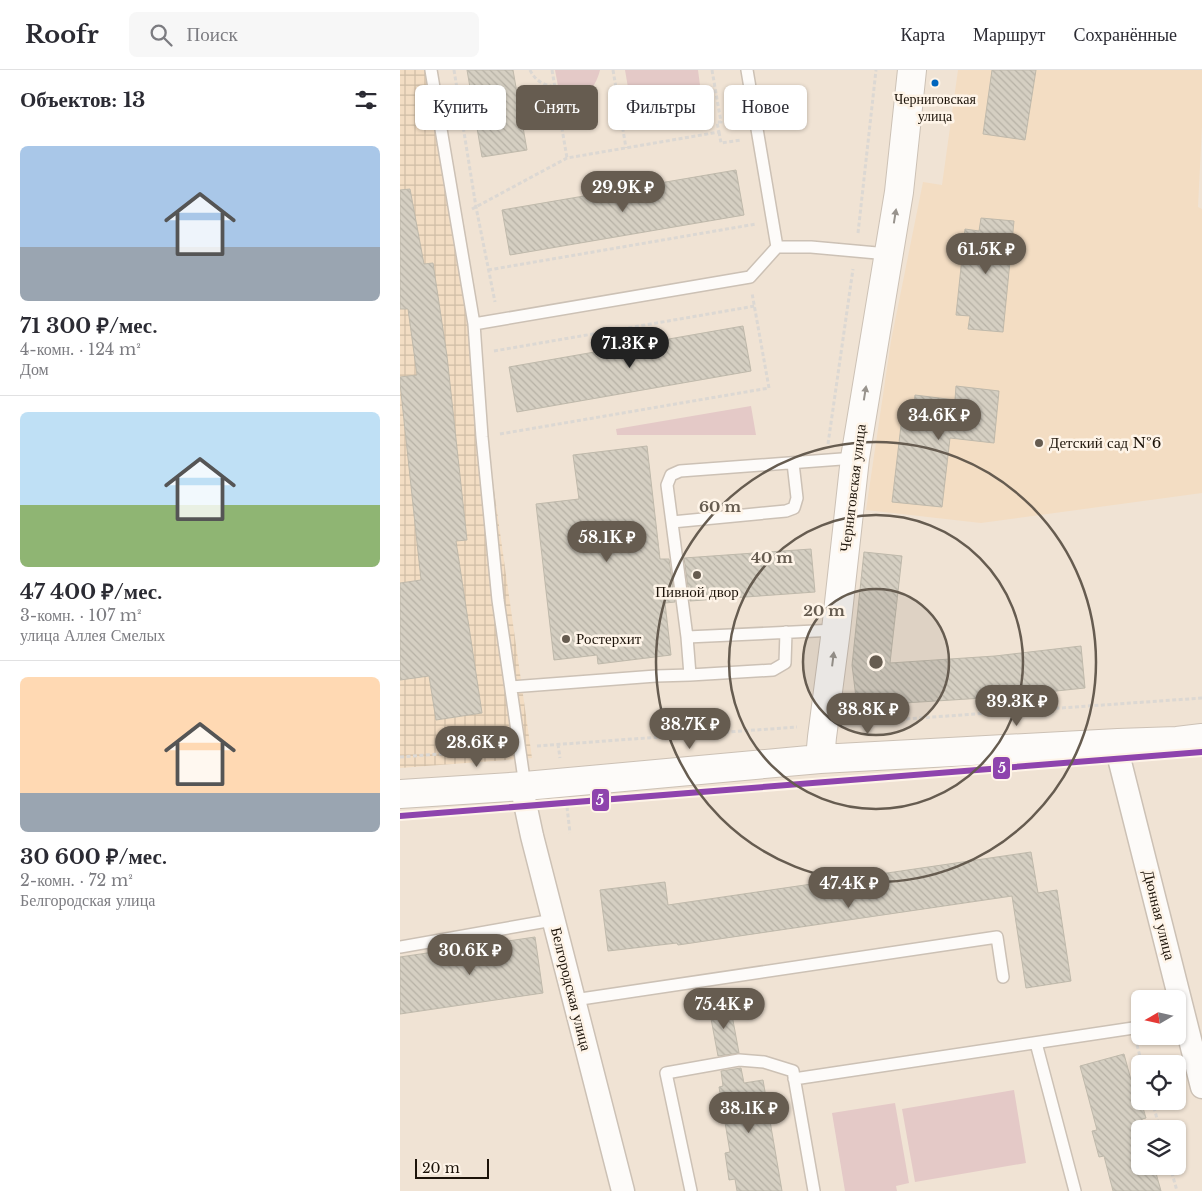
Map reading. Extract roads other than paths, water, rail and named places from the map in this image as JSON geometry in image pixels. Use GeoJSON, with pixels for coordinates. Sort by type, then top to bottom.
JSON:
{"type":"FeatureCollection","features":[{"type":"Feature","properties":{"kind":"main road","name":"Черниговская улица"},"geometry":{"type":"LineString","coordinates":[[820,759],[854,458],[899,192],[912,70]]}},
{"type":"Feature","properties":{"kind":"main road"},"geometry":{"type":"LineString","coordinates":[[400,794],[525,786],[820,759],[1177,741],[1202,738]]}},
{"type":"Feature","properties":{"kind":"street","name":"Дюнная улица"},"geometry":{"type":"LineString","coordinates":[[1118,743],[1119,758],[1174,990]]}},
{"type":"Feature","properties":{"kind":"street","name":"Белгородская улица"},"geometry":{"type":"LineString","coordinates":[[525,786],[523,794],[525,805],[623,1191]]}},
{"type":"Feature","properties":{"kind":"street","name":"Дюнная улица"},"geometry":{"type":"LineString","coordinates":[[1186,1037],[1202,1087]]}},
{"type":"Feature","properties":{"kind":"lane"},"geometry":{"type":"LineString","coordinates":[[431,70],[474,324],[482,437],[498,600],[525,786]]}},
{"type":"Feature","properties":{"kind":"lane"},"geometry":{"type":"LineString","coordinates":[[747,70],[777,247]]}},
{"type":"Feature","properties":{"kind":"lane"},"geometry":{"type":"LineString","coordinates":[[474,324],[750,277],[777,247],[811,247],[888,254]]}},
{"type":"Feature","properties":{"kind":"lane"},"geometry":{"type":"LineString","coordinates":[[690,675],[688,637],[667,485],[670,475],[680,472],[854,458]]}},
{"type":"Feature","properties":{"kind":"lane"},"geometry":{"type":"LineString","coordinates":[[672,522],[786,511],[794,508],[797,498],[793,463]]}},
{"type":"Feature","properties":{"kind":"lane"},"geometry":{"type":"LineString","coordinates":[[688,637],[836,630]]}},
{"type":"Feature","properties":{"kind":"lane"},"geometry":{"type":"LineString","coordinates":[[511,687],[656,676],[773,670],[785,663],[786,632]]}},
{"type":"Feature","properties":{"kind":"lane"},"geometry":{"type":"LineString","coordinates":[[400,947],[553,920]]}},
{"type":"Feature","properties":{"kind":"lane"},"geometry":{"type":"LineString","coordinates":[[574,1000],[997,937],[1003,977]]}},
{"type":"Feature","properties":{"kind":"lane"},"geometry":{"type":"LineString","coordinates":[[794,1079],[1131,1028]]}},
{"type":"Feature","properties":{"kind":"lane"},"geometry":{"type":"LineString","coordinates":[[1036,1043],[1075,1191]]}},
{"type":"Feature","properties":{"kind":"lane"},"geometry":{"type":"LineString","coordinates":[[691,1191],[666,1073],[739,1060],[764,1062],[793,1071],[814,1191]]}},
{"type":"Feature","properties":{"kind":"place","name":"Черниговская улица"},"geometry":{"type":"Point","coordinates":[935,83]}},
{"type":"Feature","properties":{"kind":"place","name":"Детский сад №6"},"geometry":{"type":"Point","coordinates":[1039,443]}},
{"type":"Feature","properties":{"kind":"place","name":"Пивной двор"},"geometry":{"type":"Point","coordinates":[697,575]}},
{"type":"Feature","properties":{"kind":"place","name":"Ростерхит"},"geometry":{"type":"Point","coordinates":[566,639]}}]}
